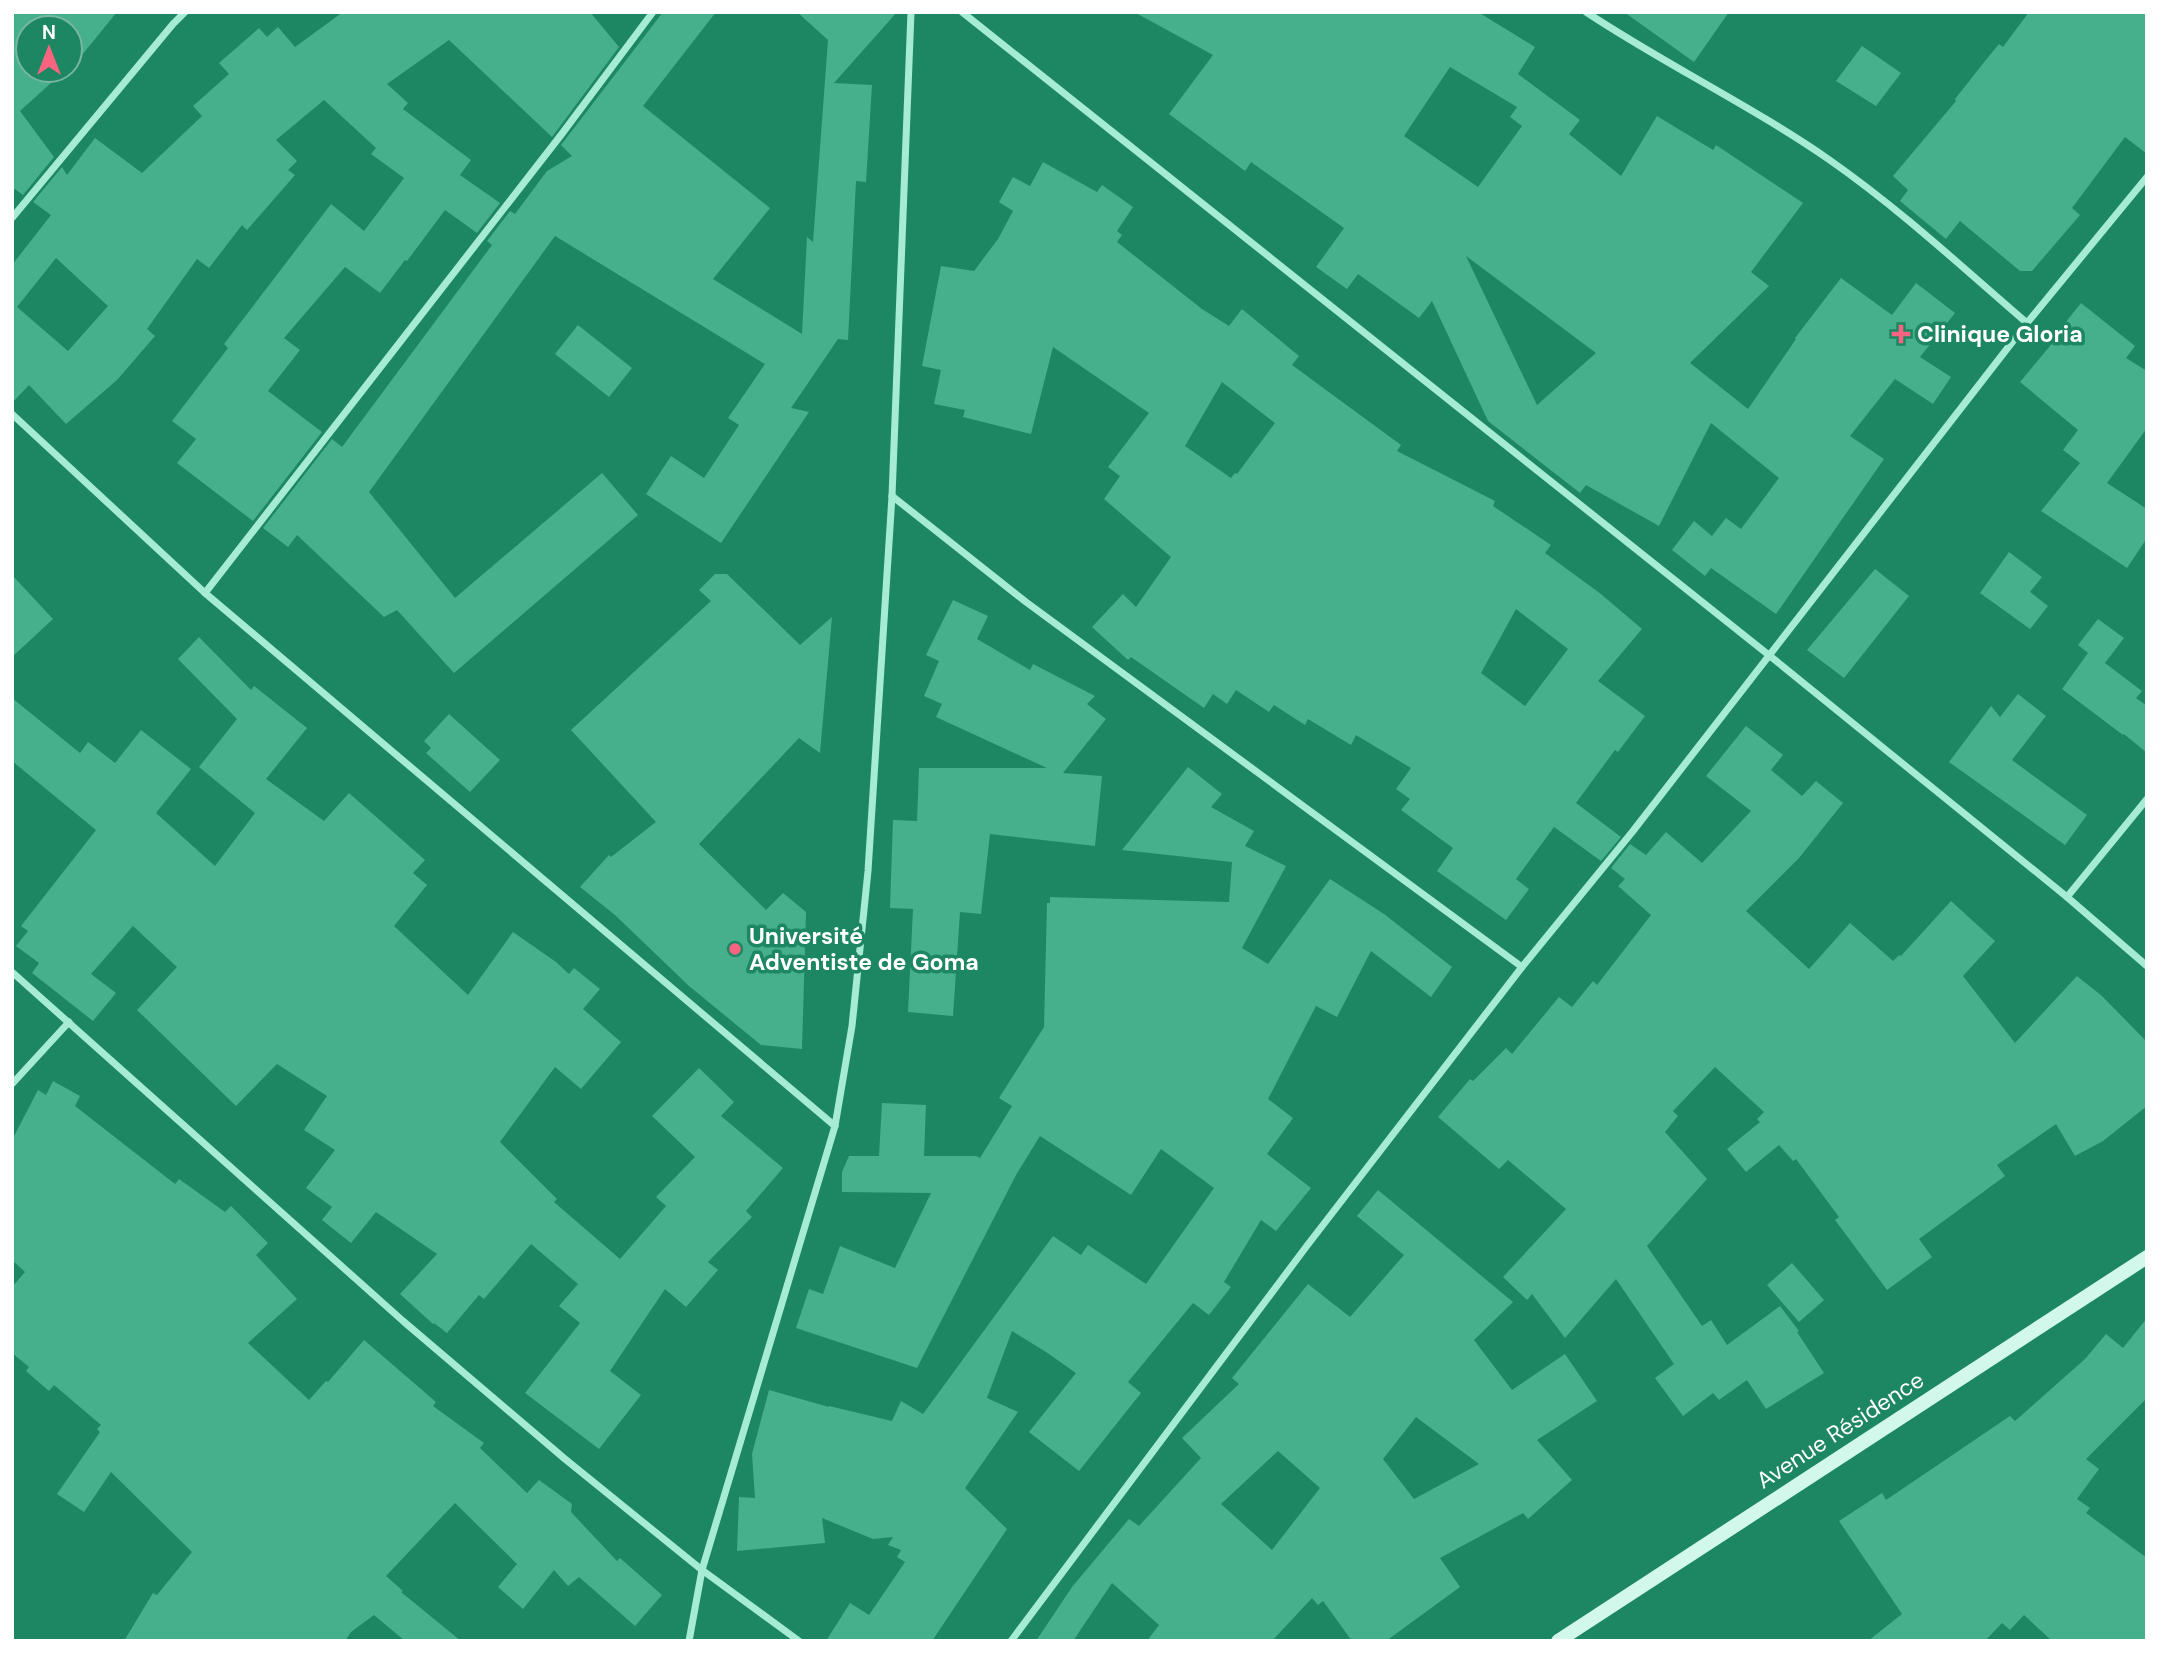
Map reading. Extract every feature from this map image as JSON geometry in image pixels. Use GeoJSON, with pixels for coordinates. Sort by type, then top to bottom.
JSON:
{"type":"FeatureCollection","features":[{"type":"Feature","properties":{"kind":"main road","name":"Avenue Résidence"},"geometry":{"type":"LineString","coordinates":[[1559,1641],[2147,1257]]}},
{"type":"Feature","properties":{"kind":"street"},"geometry":{"type":"LineString","coordinates":[[12,218],[185,12]]}},
{"type":"Feature","properties":{"kind":"street"},"geometry":{"type":"LineString","coordinates":[[205,593],[561,135],[653,12]]}},
{"type":"Feature","properties":{"kind":"street"},"geometry":{"type":"LineString","coordinates":[[689,1641],[702,1570],[835,1126],[852,1026],[868,871],[892,496],[911,12]]}},
{"type":"Feature","properties":{"kind":"street"},"geometry":{"type":"LineString","coordinates":[[962,12],[1770,656],[2147,966]]}},
{"type":"Feature","properties":{"kind":"street"},"geometry":{"type":"LineString","coordinates":[[1586,12],[1626,39],[1756,112],[1832,161],[1902,215],[2027,324]]}},
{"type":"Feature","properties":{"kind":"street"},"geometry":{"type":"LineString","coordinates":[[1011,1641],[1306,1247],[1522,967],[1633,831],[2027,324],[2147,177]]}},
{"type":"Feature","properties":{"kind":"street"},"geometry":{"type":"LineString","coordinates":[[12,414],[205,593],[835,1126]]}},
{"type":"Feature","properties":{"kind":"street"},"geometry":{"type":"LineString","coordinates":[[892,496],[1026,602],[1522,967]]}},
{"type":"Feature","properties":{"kind":"street"},"geometry":{"type":"LineString","coordinates":[[2067,898],[2147,799]]}},
{"type":"Feature","properties":{"kind":"street"},"geometry":{"type":"LineString","coordinates":[[12,972],[403,1321],[565,1459],[702,1570],[799,1641]]}},
{"type":"Feature","properties":{"kind":"street"},"geometry":{"type":"LineString","coordinates":[[12,1084],[69,1022]]}},
{"type":"Feature","properties":{"kind":"building"},"geometry":{"type":"Polygon","coordinates":[[[12,12],[117,12],[84,53],[84,14],[14,14],[14,84],[50,84],[20,111],[54,157],[23,195],[12,187],[12,12]]]}},
{"type":"Feature","properties":{"kind":"building"},"geometry":{"type":"Polygon","coordinates":[[[343,12],[590,12],[619,47],[552,137],[449,40],[387,84],[408,103],[403,109],[471,160],[460,175],[500,203],[477,233],[445,210],[380,293],[345,267],[284,338],[300,350],[268,391],[322,432],[253,521],[177,463],[196,439],[172,421],[228,348],[224,344],[331,204],[364,231],[404,178],[371,154],[376,148],[324,100],[276,140],[297,161],[288,170],[295,175],[247,230],[242,225],[209,268],[197,259],[147,329],[155,336],[117,380],[66,424],[29,385],[12,403],[12,265],[51,215],[33,202],[62,167],[67,175],[95,138],[142,173],[202,116],[193,106],[229,74],[219,63],[259,28],[267,37],[278,27],[295,47],[343,12]],[[56,258],[17,307],[68,351],[108,306],[56,258]]]}},
{"type":"Feature","properties":{"kind":"building"},"geometry":{"type":"Polygon","coordinates":[[[663,12],[716,12],[643,106],[770,208],[713,279],[802,334],[807,237],[813,242],[828,40],[797,12],[897,12],[834,83],[872,85],[866,182],[856,181],[848,340],[838,339],[791,408],[809,412],[721,543],[646,494],[671,456],[704,478],[739,425],[728,418],[765,364],[555,236],[369,492],[455,598],[602,473],[638,515],[454,673],[397,610],[384,617],[297,535],[288,547],[263,528],[332,439],[342,447],[492,245],[487,241],[510,211],[515,214],[547,171],[572,156],[561,145],[663,12]]]}},
{"type":"Feature","properties":{"kind":"building"},"geometry":{"type":"Polygon","coordinates":[[[1134,12],[1478,12],[1535,47],[1518,74],[1580,120],[1569,134],[1621,176],[1657,116],[1713,150],[1716,145],[1803,203],[1751,272],[1769,286],[1690,363],[1748,409],[1795,338],[1841,278],[1892,315],[1916,283],[1955,313],[1920,357],[1951,377],[1933,404],[1895,379],[1850,436],[1884,459],[1776,614],[1711,568],[1705,576],[1672,550],[1694,521],[1712,536],[1726,518],[1741,529],[1779,478],[1711,423],[1659,526],[1586,485],[1580,493],[1488,421],[1432,301],[1419,318],[1358,274],[1347,289],[1316,267],[1344,228],[1251,162],[1245,171],[1169,114],[1213,55],[1134,12]],[[1450,67],[1404,136],[1478,187],[1522,126],[1510,117],[1517,107],[1450,67]],[[1466,256],[1537,405],[1596,353],[1466,256]]]}},
{"type":"Feature","properties":{"kind":"building"},"geometry":{"type":"Polygon","coordinates":[[[1624,12],[1729,12],[1694,62],[1624,12]]]}},
{"type":"Feature","properties":{"kind":"building"},"geometry":{"type":"Polygon","coordinates":[[[2029,12],[2147,12],[2147,154],[2125,137],[2072,208],[2080,215],[2032,271],[2020,271],[1960,221],[1946,239],[1900,201],[1908,190],[1893,176],[1956,101],[1999,44],[2003,47],[2029,12]]]}},
{"type":"Feature","properties":{"kind":"building"},"geometry":{"type":"Polygon","coordinates":[[[1862,46],[1901,73],[1876,106],[1836,81],[1862,46]]]}},
{"type":"Feature","properties":{"kind":"building"},"geometry":{"type":"Polygon","coordinates":[[[1043,162],[1097,192],[1102,185],[1133,207],[1117,231],[1122,235],[1117,242],[1202,309],[1229,326],[1242,309],[1299,356],[1292,365],[1401,445],[1397,451],[1495,501],[1493,506],[1551,545],[1545,553],[1601,594],[1642,629],[1598,681],[1645,716],[1618,752],[1615,750],[1576,803],[1621,837],[1601,861],[1554,827],[1516,879],[1529,889],[1506,920],[1437,871],[1453,848],[1401,810],[1410,799],[1396,789],[1411,768],[1356,735],[1351,745],[1308,719],[1305,725],[1274,705],[1269,712],[1236,690],[1227,704],[1213,694],[1204,708],[1131,657],[1128,660],[1092,627],[1123,594],[1136,607],[1171,557],[1104,499],[1120,476],[1108,467],[1149,413],[1053,347],[1031,434],[963,417],[965,410],[934,404],[941,370],[922,366],[941,266],[974,271],[998,239],[1013,211],[999,202],[1013,177],[1030,186],[1043,162]],[[1222,382],[1185,446],[1231,478],[1237,474],[1275,423],[1222,382]],[[1516,609],[1481,673],[1525,706],[1568,649],[1516,609]]]}},
{"type":"Feature","properties":{"kind":"building"},"geometry":{"type":"Polygon","coordinates":[[[2081,303],[2135,346],[2126,358],[2147,371],[2147,428],[2107,483],[2147,509],[2147,538],[2127,568],[2041,511],[2080,463],[2063,450],[2078,430],[2020,382],[2081,303]]]}},
{"type":"Feature","properties":{"kind":"building"},"geometry":{"type":"Polygon","coordinates":[[[578,325],[632,368],[609,397],[555,354],[578,325]]]}},
{"type":"Feature","properties":{"kind":"building"},"geometry":{"type":"Polygon","coordinates":[[[2009,552],[2042,577],[2030,592],[2048,606],[2030,629],[1980,593],[2009,552]]]}},
{"type":"Feature","properties":{"kind":"building"},"geometry":{"type":"Polygon","coordinates":[[[1875,569],[1909,596],[1844,678],[1807,650],[1875,569]]]}},
{"type":"Feature","properties":{"kind":"building","name":"Université Adventiste de Goma"},"geometry":{"type":"Polygon","coordinates":[[[715,574],[727,574],[800,645],[832,617],[820,753],[799,738],[699,844],[766,910],[783,893],[806,912],[802,1049],[761,1045],[689,986],[615,915],[580,887],[609,855],[611,857],[656,822],[571,730],[711,601],[699,590],[715,574]]]}},
{"type":"Feature","properties":{"kind":"building"},"geometry":{"type":"Polygon","coordinates":[[[12,575],[53,619],[12,657],[12,575]]]}},
{"type":"Feature","properties":{"kind":"building"},"geometry":{"type":"Polygon","coordinates":[[[953,600],[988,616],[977,639],[1030,670],[1033,664],[1095,696],[1087,704],[1106,719],[1063,773],[1102,776],[1095,846],[990,834],[981,914],[960,912],[953,1016],[908,1012],[913,909],[890,908],[893,820],[917,821],[919,768],[1047,768],[936,717],[942,704],[924,696],[939,661],[926,655],[953,600]]]}},
{"type":"Feature","properties":{"kind":"building"},"geometry":{"type":"Polygon","coordinates":[[[2098,619],[2124,638],[2105,663],[2142,691],[2136,698],[2147,706],[2147,753],[2062,689],[2088,653],[2078,645],[2098,619]]]}},
{"type":"Feature","properties":{"kind":"building"},"geometry":{"type":"Polygon","coordinates":[[[199,637],[251,690],[254,686],[307,728],[266,779],[324,821],[349,793],[425,860],[413,873],[427,885],[394,926],[468,995],[513,932],[569,974],[574,968],[600,989],[583,1009],[621,1042],[581,1089],[555,1067],[500,1142],[557,1199],[554,1202],[620,1259],[666,1206],[656,1197],[695,1157],[652,1116],[699,1068],[734,1102],[721,1116],[783,1168],[746,1211],[752,1217],[708,1262],[718,1270],[686,1307],[665,1289],[610,1371],[641,1395],[599,1449],[525,1393],[580,1323],[559,1306],[578,1284],[531,1244],[484,1299],[479,1295],[447,1333],[400,1294],[437,1254],[376,1212],[351,1243],[322,1220],[332,1207],[306,1188],[335,1150],[304,1130],[327,1096],[277,1064],[236,1106],[137,1010],[177,967],[133,926],[91,974],[116,993],[93,1021],[32,973],[39,963],[16,946],[28,931],[21,926],[96,830],[12,761],[12,698],[80,753],[88,742],[115,763],[141,730],[191,769],[156,813],[215,866],[255,813],[199,767],[237,719],[178,659],[199,637]]]}},
{"type":"Feature","properties":{"kind":"building"},"geometry":{"type":"Polygon","coordinates":[[[2018,694],[2046,716],[2012,760],[2087,815],[2065,845],[1949,762],[1991,706],[2000,717],[2018,694]]]}},
{"type":"Feature","properties":{"kind":"building"},"geometry":{"type":"Polygon","coordinates":[[[449,714],[500,760],[470,792],[426,753],[431,748],[424,741],[449,714]]]}},
{"type":"Feature","properties":{"kind":"building"},"geometry":{"type":"Polygon","coordinates":[[[1746,726],[1783,755],[1771,770],[1802,796],[1816,781],[1843,803],[1799,858],[1746,911],[1809,969],[1850,923],[1893,961],[1901,956],[1951,901],[1995,941],[1963,976],[2015,1043],[2077,976],[2102,996],[2147,1042],[2147,1106],[2103,1141],[2075,1156],[2056,1124],[1997,1165],[2005,1176],[1919,1239],[1932,1257],[1887,1290],[1835,1220],[1839,1217],[1796,1159],[1793,1161],[1779,1145],[1746,1172],[1727,1149],[1760,1122],[1757,1119],[1764,1112],[1715,1067],[1673,1111],[1678,1116],[1665,1132],[1707,1179],[1647,1246],[1702,1326],[1711,1320],[1727,1345],[1780,1306],[1799,1331],[1797,1332],[1824,1373],[1766,1409],[1747,1380],[1719,1400],[1713,1393],[1683,1416],[1655,1378],[1674,1364],[1616,1279],[1565,1338],[1532,1294],[1527,1300],[1503,1277],[1566,1209],[1508,1160],[1499,1169],[1438,1117],[1470,1079],[1473,1081],[1506,1048],[1512,1054],[1559,997],[1572,1007],[1593,981],[1597,985],[1651,915],[1618,886],[1625,879],[1611,868],[1630,844],[1646,855],[1666,832],[1702,863],[1751,811],[1706,776],[1746,726]]]}},
{"type":"Feature","properties":{"kind":"building"},"geometry":{"type":"Polygon","coordinates":[[[1188,767],[1222,794],[1211,807],[1254,831],[1245,846],[1286,866],[1242,948],[1268,964],[1330,879],[1384,914],[1452,967],[1431,997],[1371,951],[1337,1017],[1316,1006],[1268,1099],[1293,1118],[1267,1154],[1311,1188],[1276,1231],[1261,1220],[1224,1282],[1231,1287],[1209,1315],[1193,1303],[1128,1382],[1141,1393],[1079,1471],[1029,1432],[1076,1373],[1012,1331],[987,1398],[1018,1412],[965,1488],[1007,1529],[932,1641],[826,1641],[850,1603],[869,1615],[905,1562],[897,1557],[901,1550],[888,1545],[893,1537],[873,1539],[822,1518],[825,1543],[737,1551],[739,1497],[755,1498],[752,1454],[769,1390],[892,1421],[901,1401],[923,1414],[1053,1236],[1081,1255],[1088,1245],[1146,1284],[1214,1188],[1161,1149],[1131,1195],[1040,1136],[1016,1175],[917,1368],[796,1328],[809,1289],[823,1294],[840,1246],[895,1268],[931,1193],[842,1192],[842,1172],[849,1156],[879,1156],[882,1103],[926,1105],[924,1156],[980,1158],[1012,1106],[999,1098],[1044,1027],[1047,903],[1050,903],[1050,897],[1229,902],[1232,862],[1122,850],[1188,767]]]}},
{"type":"Feature","properties":{"kind":"building"},"geometry":{"type":"Polygon","coordinates":[[[53,1081],[80,1096],[75,1106],[175,1184],[179,1179],[225,1212],[231,1206],[268,1243],[256,1255],[297,1299],[248,1343],[309,1400],[364,1340],[436,1402],[433,1406],[484,1443],[480,1448],[527,1493],[539,1480],[572,1504],[571,1512],[617,1561],[620,1558],[662,1595],[635,1626],[579,1577],[568,1586],[554,1570],[523,1609],[498,1587],[517,1564],[455,1503],[386,1576],[403,1591],[401,1592],[461,1641],[405,1641],[374,1615],[351,1632],[345,1641],[124,1641],[153,1593],[157,1595],[192,1552],[111,1472],[84,1512],[57,1494],[100,1432],[97,1429],[101,1425],[54,1385],[49,1391],[26,1371],[29,1367],[12,1353],[12,1287],[25,1272],[12,1260],[12,1140],[38,1090],[46,1095],[53,1081]]]}},
{"type":"Feature","properties":{"kind":"building"},"geometry":{"type":"Polygon","coordinates":[[[1378,1190],[1513,1302],[1474,1340],[1512,1390],[1565,1354],[1597,1401],[1537,1440],[1572,1480],[1528,1519],[1523,1513],[1440,1558],[1460,1587],[1386,1641],[1352,1641],[1323,1601],[1318,1605],[1312,1598],[1272,1641],[1147,1641],[1159,1625],[1112,1583],[1073,1641],[1036,1641],[1072,1587],[1129,1519],[1139,1526],[1201,1458],[1182,1438],[1239,1384],[1232,1378],[1308,1284],[1350,1317],[1404,1255],[1357,1216],[1378,1190]],[[1416,1417],[1383,1459],[1414,1499],[1479,1464],[1416,1417]],[[1278,1451],[1221,1504],[1272,1550],[1320,1488],[1278,1451]]]}},
{"type":"Feature","properties":{"kind":"building"},"geometry":{"type":"Polygon","coordinates":[[[1792,1263],[1824,1300],[1799,1322],[1767,1285],[1792,1263]]]}},
{"type":"Feature","properties":{"kind":"building"},"geometry":{"type":"Polygon","coordinates":[[[2147,1318],[2147,1398],[2086,1459],[2099,1469],[2077,1499],[2090,1508],[2086,1513],[2147,1558],[2147,1641],[2052,1641],[2024,1615],[2010,1630],[2002,1623],[1985,1641],[1868,1641],[1902,1614],[1839,1521],[1882,1493],[1886,1500],[2010,1416],[2015,1421],[2085,1359],[2106,1334],[2123,1348],[2147,1318]]]}},
{"type":"Feature","properties":{"kind":"place","name":"Clinique Gloria"},"geometry":{"type":"Point","coordinates":[1901,334]}},
{"type":"Feature","properties":{"kind":"place","name":"Université Adventiste de Goma"},"geometry":{"type":"Point","coordinates":[735,949]}}]}
